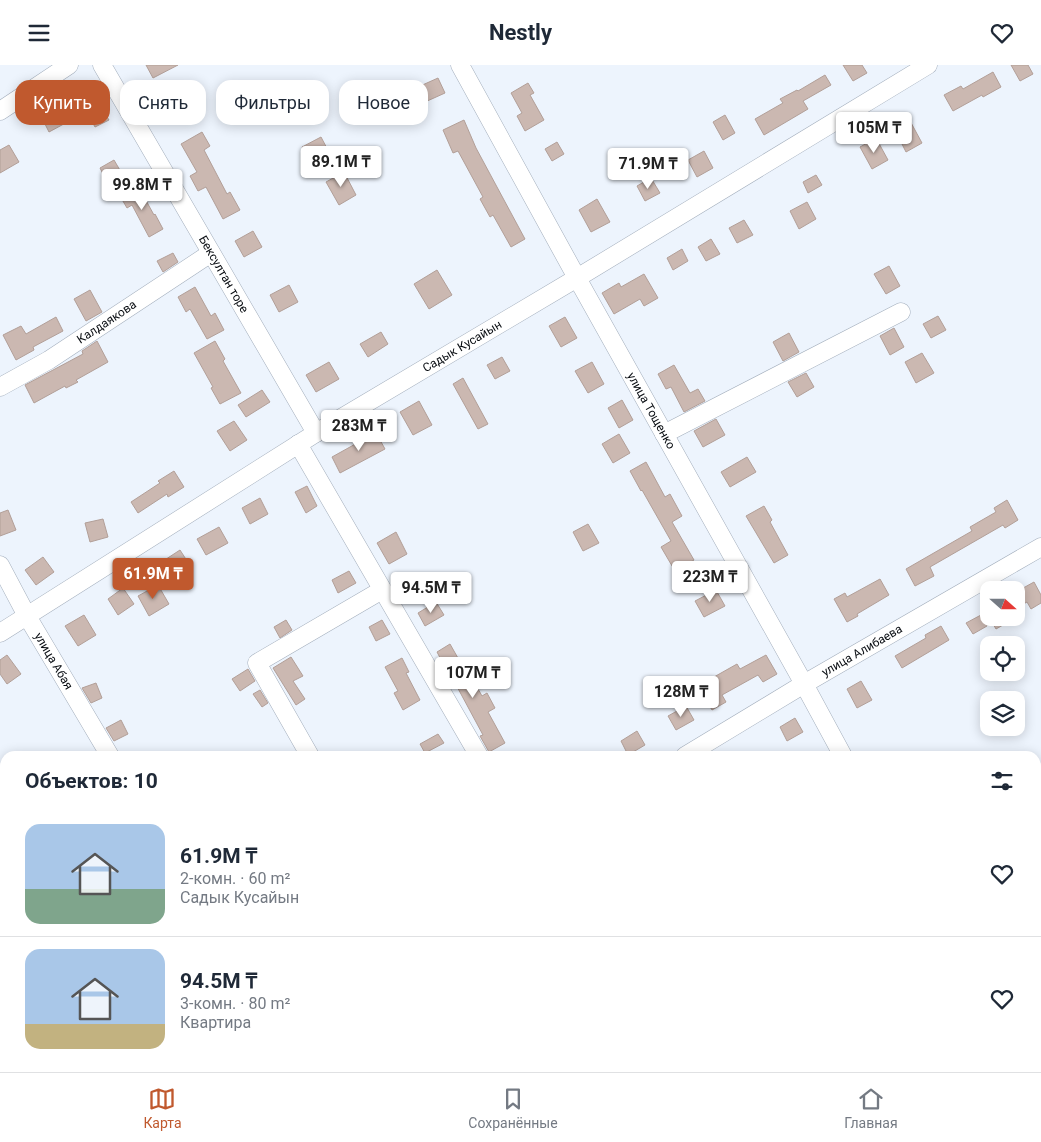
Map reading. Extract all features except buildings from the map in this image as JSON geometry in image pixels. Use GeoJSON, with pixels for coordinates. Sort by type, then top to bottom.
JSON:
{"type":"FeatureCollection","features":[{"type":"Feature","properties":{"kind":"street"},"geometry":{"type":"LineString","coordinates":[[0,111],[69,65]]}},
{"type":"Feature","properties":{"kind":"street","name":"Бексултан торе"},"geometry":{"type":"LineString","coordinates":[[102,65],[316,433]]}},
{"type":"Feature","properties":{"kind":"street","name":"улица Тощенко"},"geometry":{"type":"LineString","coordinates":[[460,65],[840,751]]}},
{"type":"Feature","properties":{"kind":"street","name":"Садык Кусайын"},"geometry":{"type":"LineString","coordinates":[[0,633],[298,444],[577,278],[928,65]]}},
{"type":"Feature","properties":{"kind":"street","name":"Калдаякова"},"geometry":{"type":"LineString","coordinates":[[0,387],[49,360],[211,253]]}},
{"type":"Feature","properties":{"kind":"street"},"geometry":{"type":"LineString","coordinates":[[664,434],[901,312]]}},
{"type":"Feature","properties":{"kind":"street"},"geometry":{"type":"LineString","coordinates":[[298,444],[475,751]]}},
{"type":"Feature","properties":{"kind":"street","name":"улица Алибаева"},"geometry":{"type":"LineString","coordinates":[[693,751],[804,684],[1041,547]]}},
{"type":"Feature","properties":{"kind":"street","name":"улица Абая"},"geometry":{"type":"LineString","coordinates":[[0,565],[27,616],[107,751]]}},
{"type":"Feature","properties":{"kind":"street"},"geometry":{"type":"LineString","coordinates":[[307,751],[257,663],[382,590]]}}]}
